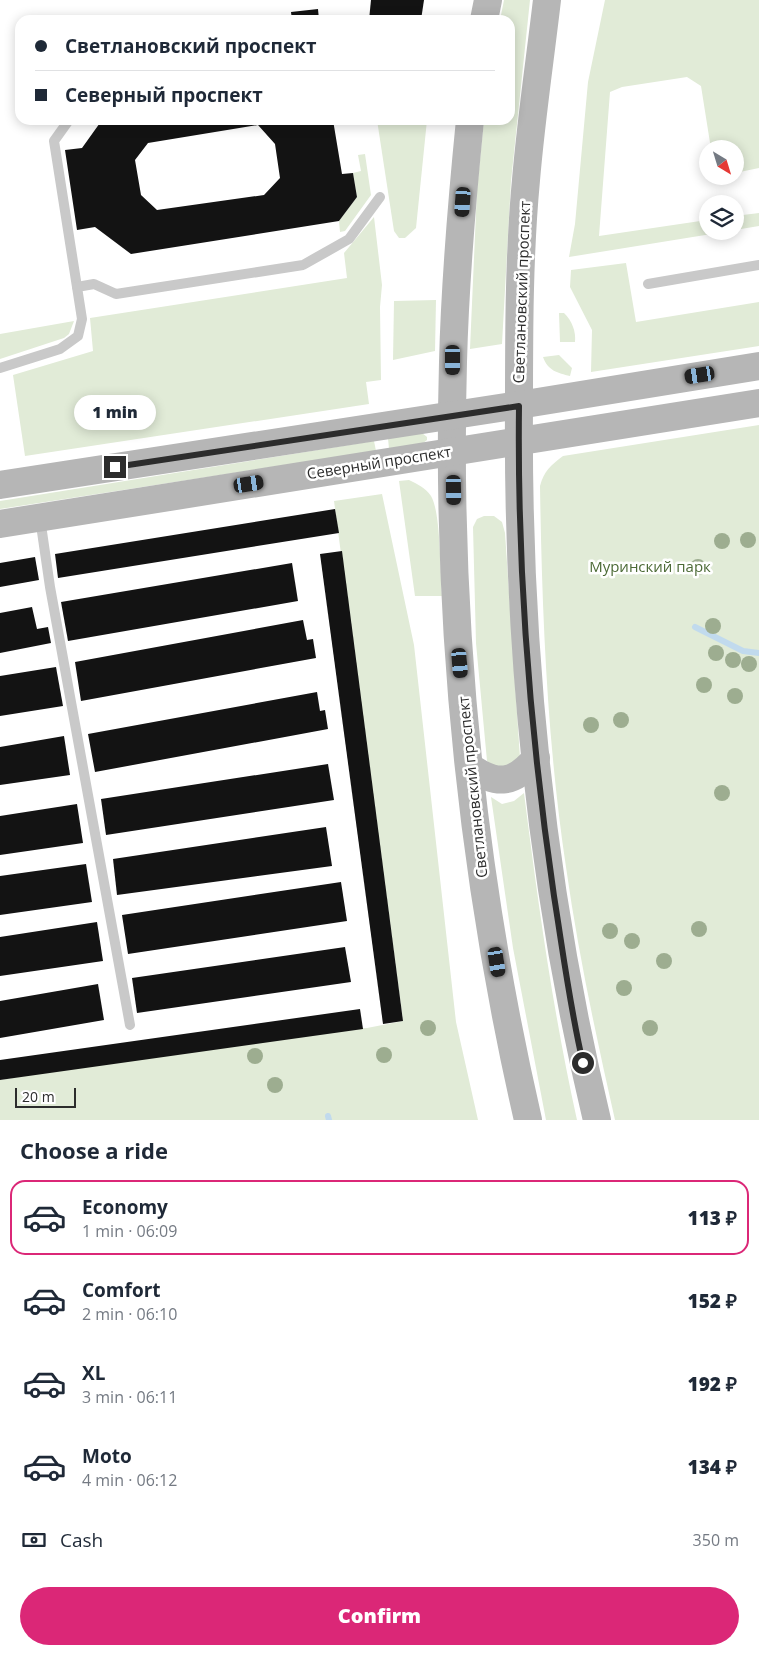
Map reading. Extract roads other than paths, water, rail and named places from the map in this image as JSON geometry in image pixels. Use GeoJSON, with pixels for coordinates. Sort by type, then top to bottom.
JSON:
{"type":"FeatureCollection","features":[{"type":"Feature","properties":{"kind":"main road"},"geometry":{"type":"LineString","coordinates":[[485,15],[488,0]]}},
{"type":"Feature","properties":{"kind":"main road","name":"Светлановский проспект"},"geometry":{"type":"LineString","coordinates":[[547,0],[525,182],[518,441],[523,621],[541,808],[574,1026],[597,1120]]}},
{"type":"Feature","properties":{"kind":"main road","name":"Светлановский проспект"},"geometry":{"type":"LineString","coordinates":[[470,125],[453,360],[452,414],[457,624],[479,854],[505,1015],[528,1120]]}},
{"type":"Feature","properties":{"kind":"main road"},"geometry":{"type":"LineString","coordinates":[[0,482],[452,414],[519,406],[759,366]]}},
{"type":"Feature","properties":{"kind":"main road","name":"Северный проспект"},"geometry":{"type":"LineString","coordinates":[[0,524],[759,403]]}},
{"type":"Feature","properties":{"kind":"main road"},"geometry":{"type":"LineString","coordinates":[[470,767],[486,778],[505,780],[524,773],[536,758]]}},
{"type":"Feature","properties":{"kind":"lane"},"geometry":{"type":"LineString","coordinates":[[0,368],[60,349],[78,336],[82,319],[54,141],[65,125]]}},
{"type":"Feature","properties":{"kind":"lane"},"geometry":{"type":"LineString","coordinates":[[77,287],[94,284],[116,294],[303,265],[349,239],[380,197]]}},
{"type":"Feature","properties":{"kind":"lane"},"geometry":{"type":"LineString","coordinates":[[648,284],[759,265]]}},
{"type":"Feature","properties":{"kind":"lane"},"geometry":{"type":"LineString","coordinates":[[40,517],[52,596],[130,1025]]}},
{"type":"Feature","properties":{"kind":"waterway"},"geometry":{"type":"LineString","coordinates":[[695,627],[743,651],[759,653]]}},
{"type":"Feature","properties":{"kind":"waterway"},"geometry":{"type":"LineString","coordinates":[[328,1116],[329,1120]]}},
{"type":"Feature","properties":{"kind":"park label","name":"Муринский парк"},"geometry":{"type":"Point","coordinates":[650,567]}}]}
